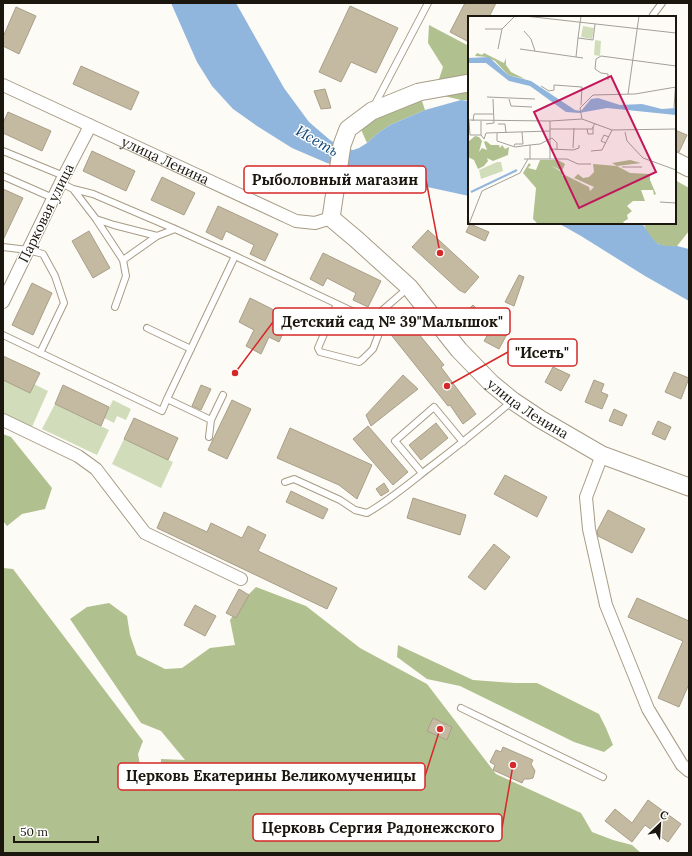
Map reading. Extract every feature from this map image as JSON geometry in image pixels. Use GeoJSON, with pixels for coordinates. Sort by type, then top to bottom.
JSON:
{"type":"FeatureCollection","features":[{"type":"Feature","properties":{"kind":"street"},"geometry":{"type":"LineString","coordinates":[[330,218],[342,145],[348,129],[372,111],[419,92],[468,83]]}},
{"type":"Feature","properties":{"kind":"street","name":"улица Ленина"},"geometry":{"type":"LineString","coordinates":[[3,85],[296,221],[315,223],[330,218],[409,286],[459,350],[491,383],[512,401],[602,455],[689,487]]}},
{"type":"Feature","properties":{"kind":"street","name":"Парковая улица"},"geometry":{"type":"LineString","coordinates":[[3,302],[53,198],[87,132],[89,125]]}},
{"type":"Feature","properties":{"kind":"street"},"geometry":{"type":"LineString","coordinates":[[676,162],[689,168]]}},
{"type":"Feature","properties":{"kind":"street"},"geometry":{"type":"LineString","coordinates":[[3,420],[78,456],[96,470],[144,533],[241,579]]}},
{"type":"Feature","properties":{"kind":"street"},"geometry":{"type":"LineString","coordinates":[[602,455],[586,497],[589,529],[606,605],[648,709],[682,765],[689,770]]}},
{"type":"Feature","properties":{"kind":"lane"},"geometry":{"type":"LineString","coordinates":[[372,111],[428,3]]}},
{"type":"Feature","properties":{"kind":"lane"},"geometry":{"type":"LineString","coordinates":[[653,15],[662,3]]}},
{"type":"Feature","properties":{"kind":"lane"},"geometry":{"type":"LineString","coordinates":[[3,151],[63,179],[73,189],[96,219],[123,260],[126,276],[115,307]]}},
{"type":"Feature","properties":{"kind":"lane"},"geometry":{"type":"LineString","coordinates":[[3,176],[53,198]]}},
{"type":"Feature","properties":{"kind":"lane"},"geometry":{"type":"LineString","coordinates":[[73,189],[93,194],[175,229],[371,320],[409,286]]}},
{"type":"Feature","properties":{"kind":"lane"},"geometry":{"type":"LineString","coordinates":[[96,219],[114,226],[157,236]]}},
{"type":"Feature","properties":{"kind":"lane"},"geometry":{"type":"LineString","coordinates":[[123,260],[157,236],[175,229]]}},
{"type":"Feature","properties":{"kind":"lane"},"geometry":{"type":"LineString","coordinates":[[3,247],[28,250],[43,254],[55,276],[64,303],[40,354]]}},
{"type":"Feature","properties":{"kind":"lane"},"geometry":{"type":"LineString","coordinates":[[3,335],[162,411],[235,256]]}},
{"type":"Feature","properties":{"kind":"lane"},"geometry":{"type":"LineString","coordinates":[[337,304],[318,348],[320,352],[359,362],[373,349],[383,323],[382,311]]}},
{"type":"Feature","properties":{"kind":"lane"},"geometry":{"type":"LineString","coordinates":[[147,328],[191,349]]}},
{"type":"Feature","properties":{"kind":"lane"},"geometry":{"type":"LineString","coordinates":[[209,437],[211,420],[223,394]]}},
{"type":"Feature","properties":{"kind":"lane"},"geometry":{"type":"LineString","coordinates":[[167,398],[211,420]]}},
{"type":"Feature","properties":{"kind":"lane"},"geometry":{"type":"LineString","coordinates":[[285,482],[294,478],[340,500],[355,510],[367,513],[382,504],[463,442],[512,401]]}},
{"type":"Feature","properties":{"kind":"lane"},"geometry":{"type":"LineString","coordinates":[[422,473],[395,441],[434,407],[463,442]]}},
{"type":"Feature","properties":{"kind":"lane"},"geometry":{"type":"LineString","coordinates":[[462,708],[603,776]]}},
{"type":"Feature","properties":{"kind":"green space"},"geometry":{"type":"Polygon","coordinates":[[[429,25],[468,45],[468,100],[444,96],[436,88],[443,67],[428,43],[429,25]]]}},
{"type":"Feature","properties":{"kind":"green space"},"geometry":{"type":"Polygon","coordinates":[[[421,98],[425,110],[390,125],[367,143],[359,125],[421,98]]]}},
{"type":"Feature","properties":{"kind":"green space"},"geometry":{"type":"Polygon","coordinates":[[[676,181],[689,188],[689,231],[677,246],[662,246],[658,244],[647,232],[644,224],[676,224],[676,181]]]}},
{"type":"Feature","properties":{"kind":"green space"},"geometry":{"type":"Polygon","coordinates":[[[3,380],[30,393],[34,384],[48,391],[32,427],[3,413],[3,380]]]}},
{"type":"Feature","properties":{"kind":"green space"},"geometry":{"type":"Polygon","coordinates":[[[113,400],[131,409],[126,420],[117,416],[114,423],[104,418],[113,400]]]}},
{"type":"Feature","properties":{"kind":"green space"},"geometry":{"type":"Polygon","coordinates":[[[55,404],[109,430],[97,455],[42,429],[55,404]]]}},
{"type":"Feature","properties":{"kind":"green space"},"geometry":{"type":"Polygon","coordinates":[[[3,434],[11,437],[52,488],[45,509],[22,514],[7,526],[3,521],[3,434]]]}},
{"type":"Feature","properties":{"kind":"green space"},"geometry":{"type":"Polygon","coordinates":[[[124,439],[173,462],[161,488],[112,464],[124,439]]]}},
{"type":"Feature","properties":{"kind":"green space"},"geometry":{"type":"Polygon","coordinates":[[[3,568],[13,569],[143,741],[138,754],[142,776],[161,771],[161,759],[185,760],[161,731],[141,723],[70,619],[87,607],[109,603],[127,616],[130,635],[137,655],[165,669],[182,668],[210,648],[235,645],[230,620],[247,596],[256,587],[306,606],[360,648],[427,684],[496,774],[581,813],[592,832],[632,845],[641,853],[3,853],[3,568]]]}},
{"type":"Feature","properties":{"kind":"green space"},"geometry":{"type":"Polygon","coordinates":[[[398,645],[473,680],[537,683],[599,714],[613,745],[604,752],[574,742],[460,686],[427,679],[397,657],[398,645]]]}},
{"type":"Feature","properties":{"kind":"water","name":"Исеть"},"geometry":{"type":"Polygon","coordinates":[[[171,3],[236,3],[284,88],[309,122],[330,140],[345,149],[353,150],[359,148],[390,125],[425,110],[461,100],[468,101],[468,196],[381,177],[327,163],[292,148],[233,109],[212,86],[197,62],[171,3]]]}},
{"type":"Feature","properties":{"kind":"water"},"geometry":{"type":"Polygon","coordinates":[[[560,224],[643,224],[658,244],[689,249],[689,301],[645,276],[560,224]]]}},
{"type":"Feature","properties":{"kind":"building"},"geometry":{"type":"Polygon","coordinates":[[[465,3],[496,3],[490,16],[468,16],[468,41],[450,32],[465,3]]]}},
{"type":"Feature","properties":{"kind":"building"},"geometry":{"type":"Polygon","coordinates":[[[350,6],[398,28],[376,73],[351,62],[341,82],[319,72],[350,6]]]}},
{"type":"Feature","properties":{"kind":"building"},"geometry":{"type":"Polygon","coordinates":[[[16,7],[36,16],[19,54],[3,46],[3,37],[16,7]]]}},
{"type":"Feature","properties":{"kind":"building"},"geometry":{"type":"Polygon","coordinates":[[[81,66],[139,92],[131,110],[73,84],[81,66]]]}},
{"type":"Feature","properties":{"kind":"building"},"geometry":{"type":"Polygon","coordinates":[[[325,89],[331,108],[321,109],[314,91],[325,89]]]}},
{"type":"Feature","properties":{"kind":"building"},"geometry":{"type":"Polygon","coordinates":[[[8,112],[51,131],[42,151],[3,133],[3,123],[8,112]]]}},
{"type":"Feature","properties":{"kind":"building"},"geometry":{"type":"Polygon","coordinates":[[[676,130],[687,135],[679,152],[676,151],[676,130]]]}},
{"type":"Feature","properties":{"kind":"building"},"geometry":{"type":"Polygon","coordinates":[[[92,151],[135,171],[126,191],[83,171],[92,151]]]}},
{"type":"Feature","properties":{"kind":"building"},"geometry":{"type":"Polygon","coordinates":[[[162,177],[195,193],[184,215],[151,200],[162,177]]]}},
{"type":"Feature","properties":{"kind":"building"},"geometry":{"type":"Polygon","coordinates":[[[3,189],[23,198],[3,240],[3,189]]]}},
{"type":"Feature","properties":{"kind":"building"},"geometry":{"type":"Polygon","coordinates":[[[218,206],[278,234],[265,261],[250,254],[254,245],[226,231],[222,240],[206,232],[218,206]]]}},
{"type":"Feature","properties":{"kind":"building"},"geometry":{"type":"Polygon","coordinates":[[[470,224],[489,232],[485,241],[466,232],[470,224]]]}},
{"type":"Feature","properties":{"kind":"building"},"geometry":{"type":"Polygon","coordinates":[[[428,230],[479,277],[465,293],[459,290],[412,247],[428,230]]]}},
{"type":"Feature","properties":{"kind":"building"},"geometry":{"type":"Polygon","coordinates":[[[89,231],[110,268],[93,278],[72,241],[89,231]]]}},
{"type":"Feature","properties":{"kind":"building"},"geometry":{"type":"Polygon","coordinates":[[[323,253],[381,281],[368,307],[353,300],[356,293],[327,278],[323,286],[310,279],[323,253]]]}},
{"type":"Feature","properties":{"kind":"building"},"geometry":{"type":"Polygon","coordinates":[[[519,275],[524,277],[514,306],[505,302],[519,275]]]}},
{"type":"Feature","properties":{"kind":"building"},"geometry":{"type":"Polygon","coordinates":[[[32,283],[52,293],[33,335],[12,325],[32,283]]]}},
{"type":"Feature","properties":{"kind":"building"},"geometry":{"type":"Polygon","coordinates":[[[250,298],[290,318],[279,342],[269,337],[261,354],[246,346],[254,330],[239,322],[250,298]]]}},
{"type":"Feature","properties":{"kind":"building"},"geometry":{"type":"Polygon","coordinates":[[[473,305],[485,317],[472,330],[460,318],[473,305]]]}},
{"type":"Feature","properties":{"kind":"building"},"geometry":{"type":"Polygon","coordinates":[[[405,317],[444,365],[441,367],[476,414],[463,424],[450,405],[448,406],[388,331],[405,317]]]}},
{"type":"Feature","properties":{"kind":"building"},"geometry":{"type":"Polygon","coordinates":[[[492,327],[507,334],[499,349],[484,341],[492,327]]]}},
{"type":"Feature","properties":{"kind":"building"},"geometry":{"type":"Polygon","coordinates":[[[3,356],[40,373],[30,393],[3,380],[3,356]]]}},
{"type":"Feature","properties":{"kind":"building"},"geometry":{"type":"Polygon","coordinates":[[[553,367],[570,375],[561,391],[545,382],[553,367]]]}},
{"type":"Feature","properties":{"kind":"building"},"geometry":{"type":"Polygon","coordinates":[[[674,372],[689,378],[681,399],[665,392],[674,372]]]}},
{"type":"Feature","properties":{"kind":"building"},"geometry":{"type":"Polygon","coordinates":[[[403,375],[418,389],[371,426],[366,415],[403,375]]]}},
{"type":"Feature","properties":{"kind":"building"},"geometry":{"type":"Polygon","coordinates":[[[594,380],[604,384],[601,392],[608,395],[602,409],[585,402],[594,380]]]}},
{"type":"Feature","properties":{"kind":"building"},"geometry":{"type":"Polygon","coordinates":[[[63,385],[109,407],[101,426],[55,404],[63,385]]]}},
{"type":"Feature","properties":{"kind":"building"},"geometry":{"type":"Polygon","coordinates":[[[201,385],[211,389],[201,410],[192,406],[201,385]]]}},
{"type":"Feature","properties":{"kind":"building"},"geometry":{"type":"Polygon","coordinates":[[[232,400],[251,409],[227,459],[208,450],[232,400]]]}},
{"type":"Feature","properties":{"kind":"building"},"geometry":{"type":"Polygon","coordinates":[[[614,409],[627,415],[622,426],[609,421],[614,409]]]}},
{"type":"Feature","properties":{"kind":"building"},"geometry":{"type":"Polygon","coordinates":[[[134,418],[178,438],[168,460],[124,439],[134,418]]]}},
{"type":"Feature","properties":{"kind":"building"},"geometry":{"type":"Polygon","coordinates":[[[658,421],[671,427],[665,440],[652,434],[658,421]]]}},
{"type":"Feature","properties":{"kind":"building"},"geometry":{"type":"Polygon","coordinates":[[[436,423],[448,438],[421,460],[409,445],[436,423]]]}},
{"type":"Feature","properties":{"kind":"building"},"geometry":{"type":"Polygon","coordinates":[[[368,426],[408,472],[393,485],[353,439],[368,426]]]}},
{"type":"Feature","properties":{"kind":"building"},"geometry":{"type":"Polygon","coordinates":[[[290,428],[372,465],[357,499],[339,485],[277,458],[290,428]]]}},
{"type":"Feature","properties":{"kind":"building"},"geometry":{"type":"Polygon","coordinates":[[[505,475],[547,497],[537,517],[494,494],[505,475]]]}},
{"type":"Feature","properties":{"kind":"building"},"geometry":{"type":"Polygon","coordinates":[[[384,483],[389,491],[381,496],[376,489],[384,483]]]}},
{"type":"Feature","properties":{"kind":"building"},"geometry":{"type":"Polygon","coordinates":[[[291,491],[328,509],[323,519],[286,502],[291,491]]]}},
{"type":"Feature","properties":{"kind":"building"},"geometry":{"type":"Polygon","coordinates":[[[413,498],[466,515],[460,535],[407,518],[413,498]]]}},
{"type":"Feature","properties":{"kind":"building"},"geometry":{"type":"Polygon","coordinates":[[[608,510],[645,529],[632,553],[598,536],[597,531],[608,510]]]}},
{"type":"Feature","properties":{"kind":"building"},"geometry":{"type":"Polygon","coordinates":[[[164,512],[207,532],[211,523],[242,538],[248,526],[266,535],[258,551],[337,588],[327,609],[157,528],[164,512]]]}},
{"type":"Feature","properties":{"kind":"building"},"geometry":{"type":"Polygon","coordinates":[[[494,544],[510,557],[485,590],[468,577],[494,544]]]}},
{"type":"Feature","properties":{"kind":"building"},"geometry":{"type":"Polygon","coordinates":[[[239,589],[249,595],[236,618],[226,613],[239,589]]]}},
{"type":"Feature","properties":{"kind":"building"},"geometry":{"type":"Polygon","coordinates":[[[637,598],[689,621],[689,684],[679,707],[658,698],[683,641],[628,617],[637,598]]]}},
{"type":"Feature","properties":{"kind":"building"},"geometry":{"type":"Polygon","coordinates":[[[195,605],[216,616],[205,636],[184,625],[195,605]]]}},
{"type":"Feature","properties":{"kind":"building"},"geometry":{"type":"Polygon","coordinates":[[[433,718],[452,727],[447,740],[427,731],[433,718]]]}},
{"type":"Feature","properties":{"kind":"building"},"geometry":{"type":"Polygon","coordinates":[[[503,747],[533,760],[531,764],[535,771],[533,778],[524,779],[522,783],[493,770],[495,765],[490,762],[496,750],[501,752],[503,747]]]}},
{"type":"Feature","properties":{"kind":"building"},"geometry":{"type":"Polygon","coordinates":[[[648,800],[681,824],[668,842],[645,825],[632,842],[605,821],[615,809],[632,823],[648,800]]]}},
{"type":"Feature","properties":{"kind":"place","name":"Рыболовный магазин"},"geometry":{"type":"Point","coordinates":[440,253]}},
{"type":"Feature","properties":{"kind":"place","name":"Детский сад № 39\"Малышок\""},"geometry":{"type":"Point","coordinates":[235,373]}},
{"type":"Feature","properties":{"kind":"place","name":"\"Исеть\""},"geometry":{"type":"Point","coordinates":[447,386]}},
{"type":"Feature","properties":{"kind":"place","name":"Церковь Екатерины Великомученицы"},"geometry":{"type":"Point","coordinates":[440,729]}},
{"type":"Feature","properties":{"kind":"place","name":"Церковь Сергия Радонежского"},"geometry":{"type":"Point","coordinates":[513,765]}}]}
